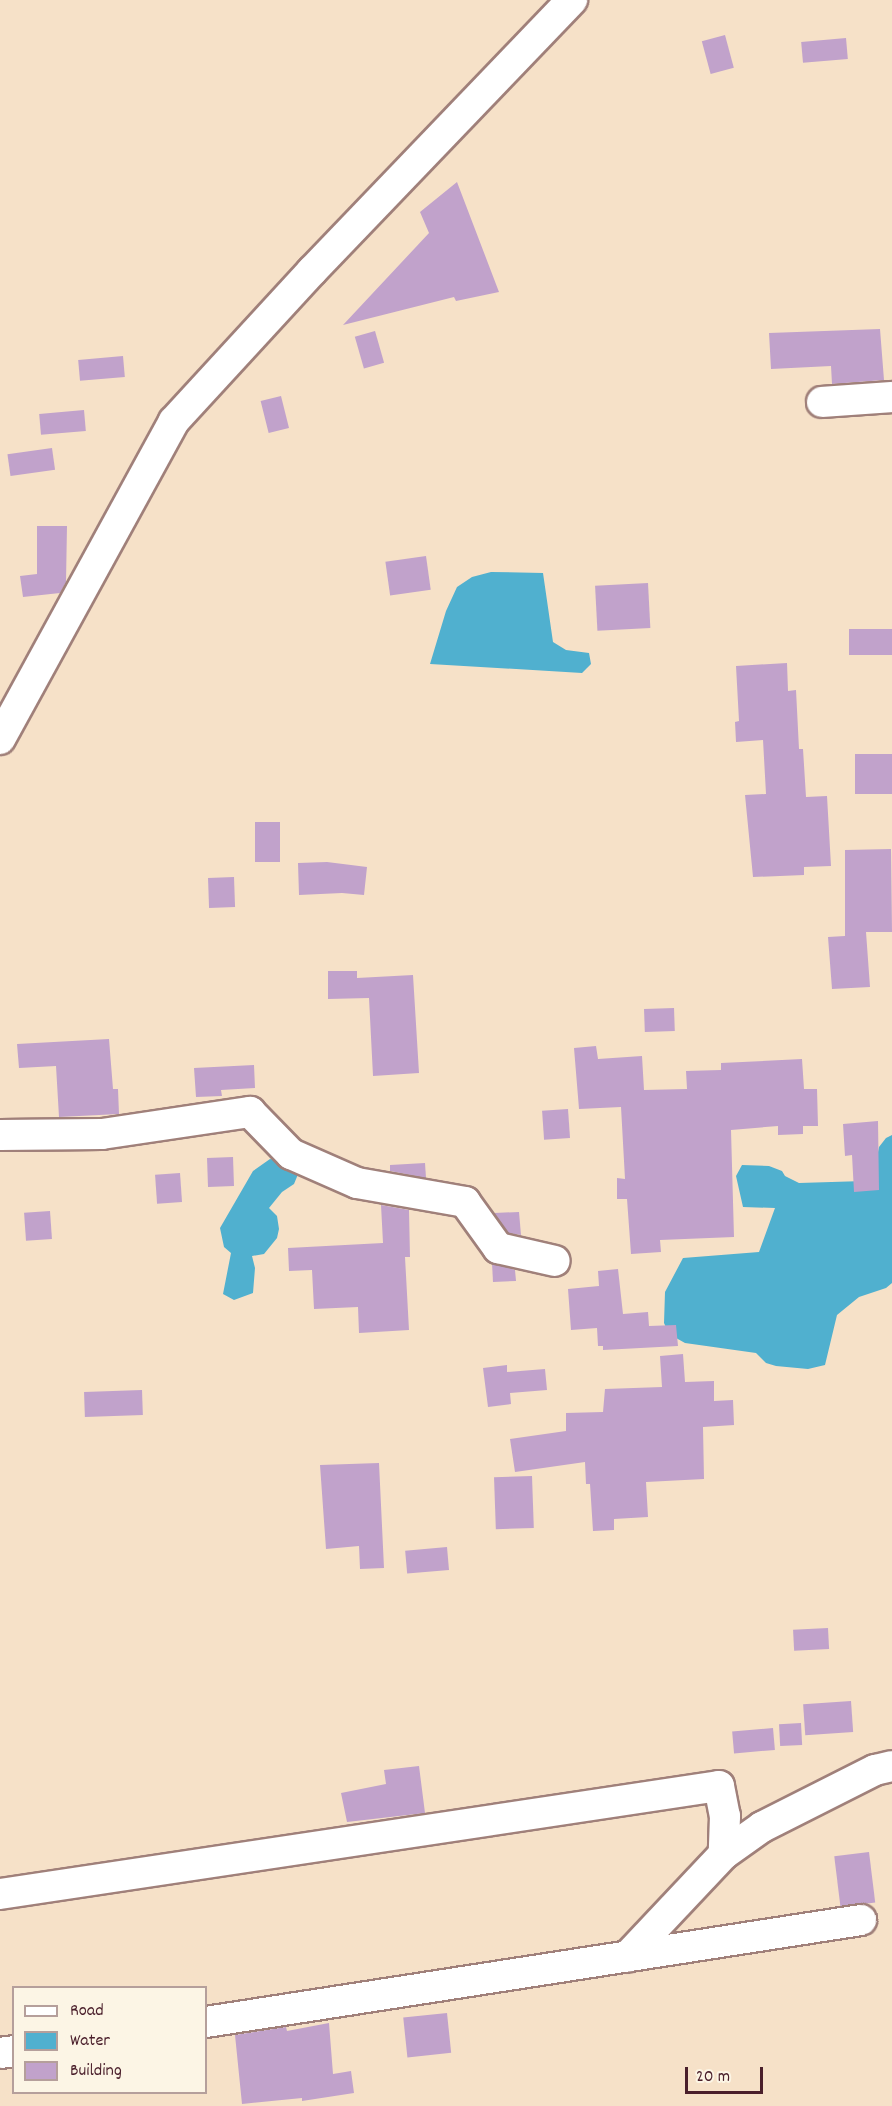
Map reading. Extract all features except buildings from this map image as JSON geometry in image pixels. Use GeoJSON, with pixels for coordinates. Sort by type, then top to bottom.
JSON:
{"type":"FeatureCollection","features":[{"type":"Feature","properties":{"kind":"street"},"geometry":{"type":"LineString","coordinates":[[0,739],[174,421],[312,271],[572,0]]}},
{"type":"Feature","properties":{"kind":"street"},"geometry":{"type":"LineString","coordinates":[[822,402],[892,397]]}},
{"type":"Feature","properties":{"kind":"street"},"geometry":{"type":"LineString","coordinates":[[0,1135],[102,1134],[250,1112],[291,1154],[357,1183],[465,1202],[498,1248],[555,1262]]}},
{"type":"Feature","properties":{"kind":"street"},"geometry":{"type":"LineString","coordinates":[[627,1957],[724,1854],[762,1827],[875,1770],[892,1766]]}},
{"type":"Feature","properties":{"kind":"street"},"geometry":{"type":"LineString","coordinates":[[0,1894],[720,1786],[725,1816],[724,1854]]}},
{"type":"Feature","properties":{"kind":"street"},"geometry":{"type":"LineString","coordinates":[[207,2022],[861,1920]]}},
{"type":"Feature","properties":{"kind":"water"},"geometry":{"type":"Polygon","coordinates":[[[491,572],[543,573],[553,642],[566,650],[589,653],[591,664],[582,673],[430,664],[446,611],[457,587],[472,577],[491,572]]]}},
{"type":"Feature","properties":{"kind":"water"},"geometry":{"type":"Polygon","coordinates":[[[892,1135],[892,1283],[886,1288],[859,1297],[837,1315],[825,1365],[808,1369],[776,1366],[766,1363],[756,1353],[685,1343],[669,1334],[664,1323],[665,1292],[683,1258],[759,1252],[775,1208],[743,1207],[736,1176],[742,1165],[769,1166],[782,1171],[785,1176],[799,1183],[864,1181],[874,1172],[879,1147],[886,1138],[892,1135]]]}},
{"type":"Feature","properties":{"kind":"water"},"geometry":{"type":"Polygon","coordinates":[[[270,1159],[288,1161],[301,1167],[294,1184],[282,1192],[269,1208],[277,1216],[279,1229],[277,1238],[264,1254],[252,1256],[255,1268],[253,1293],[234,1300],[223,1294],[231,1253],[224,1247],[220,1228],[253,1171],[270,1159]]]}}]}
